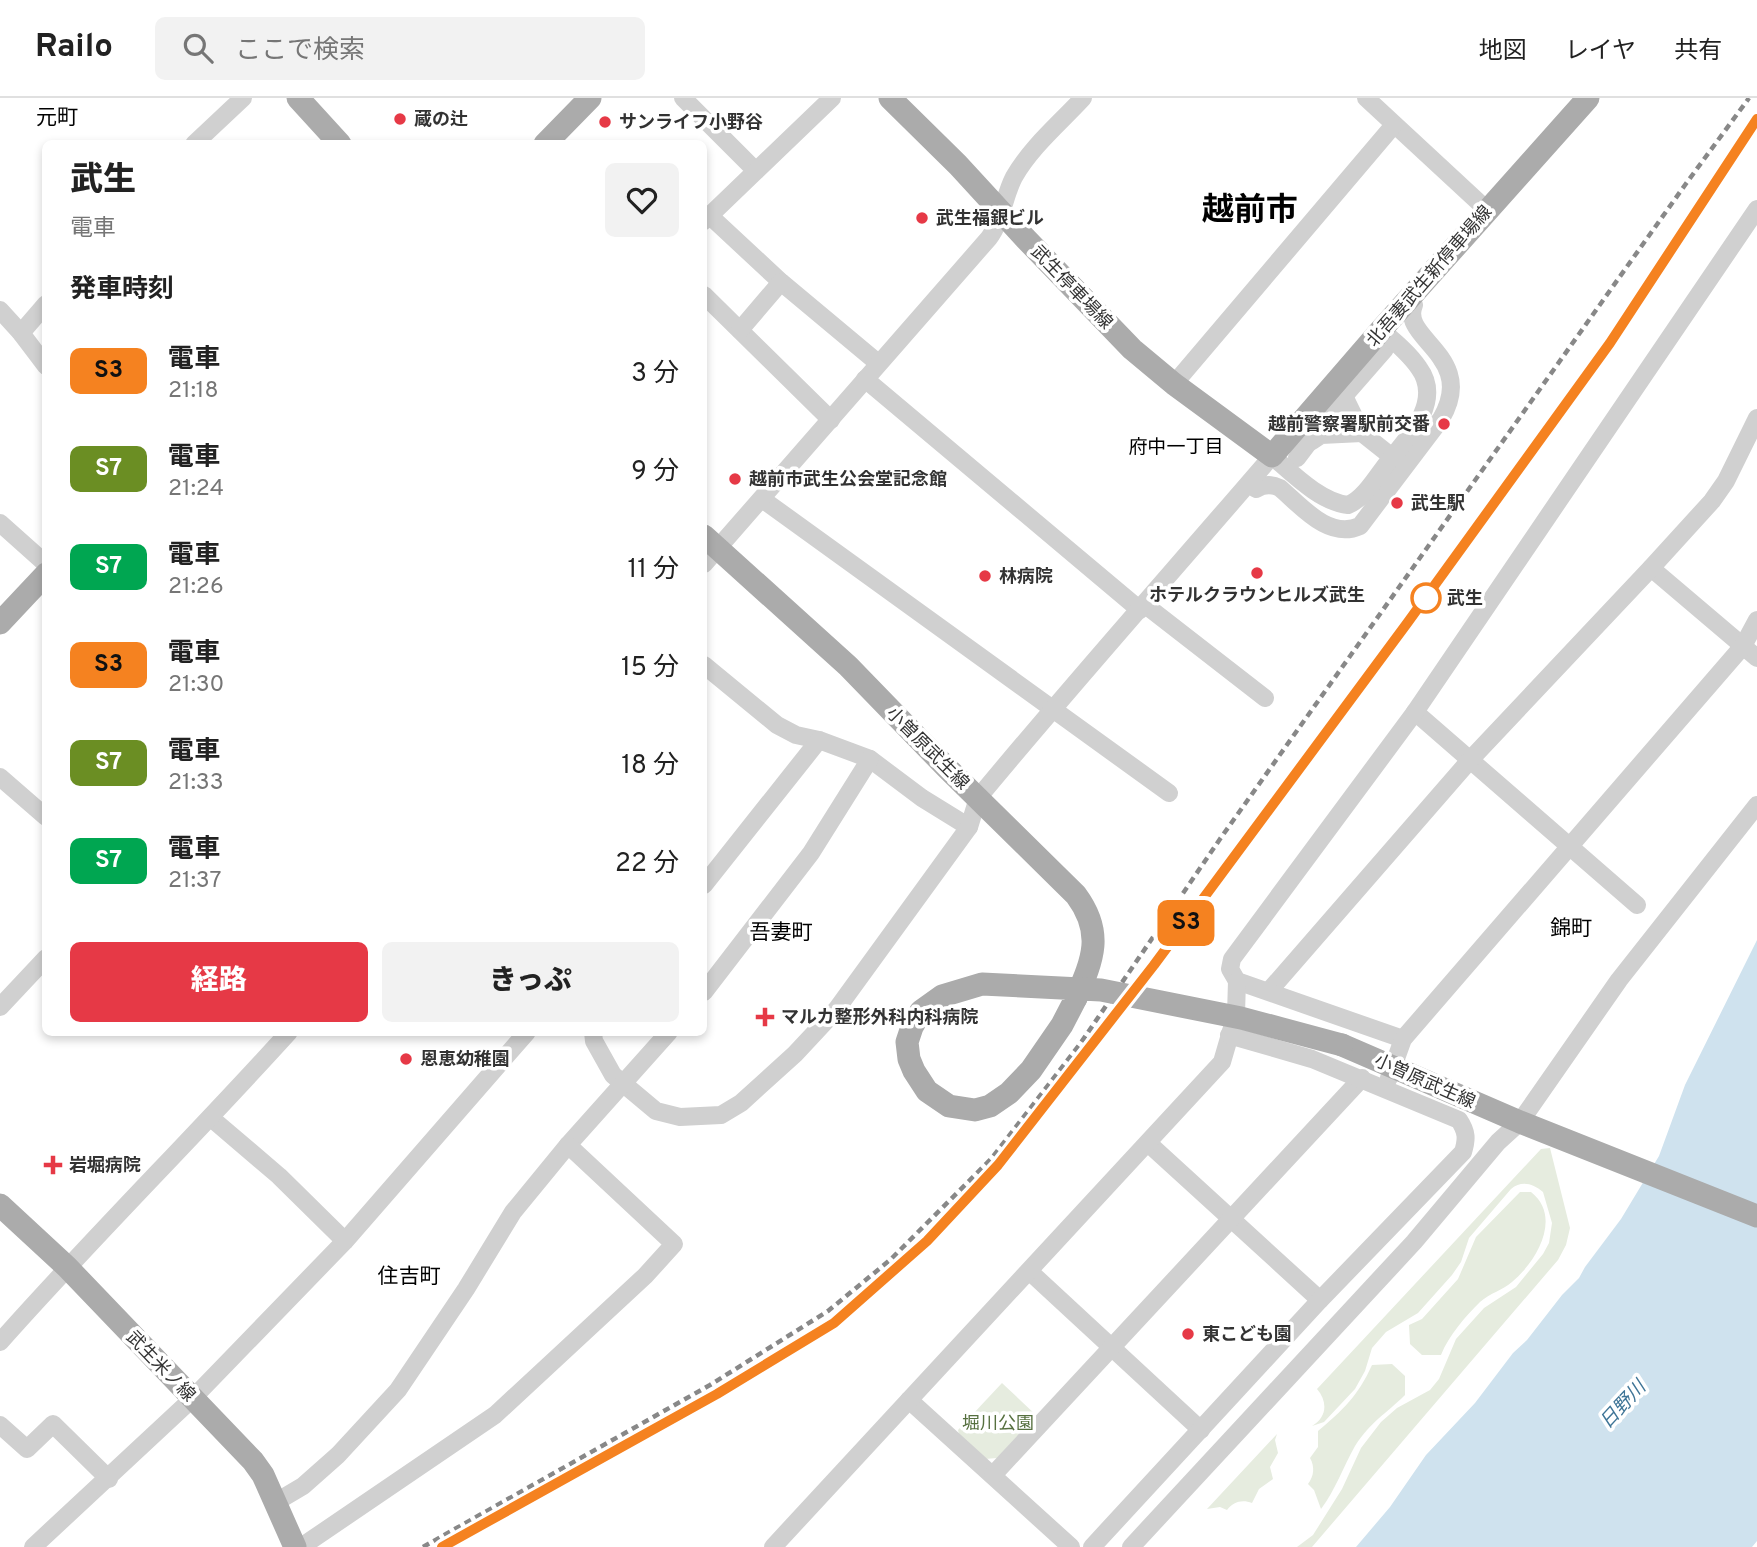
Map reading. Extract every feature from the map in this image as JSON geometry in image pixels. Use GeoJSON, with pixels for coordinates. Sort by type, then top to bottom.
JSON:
{"type":"FeatureCollection","features":[{"type":"Feature","properties":{"kind":"main road"},"geometry":{"type":"LineString","coordinates":[[298,98],[336,140]]}},
{"type":"Feature","properties":{"kind":"main road"},"geometry":{"type":"LineString","coordinates":[[549,140],[590,98]]}},
{"type":"Feature","properties":{"kind":"main road","name":"武生停車場線"},"geometry":{"type":"LineString","coordinates":[[890,98],[958,164],[1132,349],[1174,384],[1272,456]]}},
{"type":"Feature","properties":{"kind":"main road","name":"北吾妻武生新停車場線"},"geometry":{"type":"LineString","coordinates":[[1272,456],[1383,339],[1487,210],[1587,98]]}},
{"type":"Feature","properties":{"kind":"main road","name":"小曽原武生線"},"geometry":{"type":"LineString","coordinates":[[708,550],[848,666],[1066,883],[1086,909],[1093,930],[1093,952],[1076,998],[1062,1026],[1031,1070],[1009,1093],[990,1105],[975,1110],[949,1105],[927,1091],[909,1059],[907,1042],[920,1011],[942,996],[982,984],[1101,990],[1241,1018],[1342,1045],[1525,1124],[1757,1216]]}},
{"type":"Feature","properties":{"kind":"main road"},"geometry":{"type":"LineString","coordinates":[[0,623],[42,578]]}},
{"type":"Feature","properties":{"kind":"main road","name":"武生米ノ線"},"geometry":{"type":"LineString","coordinates":[[0,1205],[66,1267],[259,1469],[295,1547]]}},
{"type":"Feature","properties":{"kind":"street"},"geometry":{"type":"LineString","coordinates":[[198,140],[243,98]]}},
{"type":"Feature","properties":{"kind":"street"},"geometry":{"type":"LineString","coordinates":[[683,98],[756,171]]}},
{"type":"Feature","properties":{"kind":"street"},"geometry":{"type":"LineString","coordinates":[[832,98],[707,218],[878,363]]}},
{"type":"Feature","properties":{"kind":"street"},"geometry":{"type":"LineString","coordinates":[[708,550],[762,499],[993,233],[1008,190],[1021,167],[1083,98]]}},
{"type":"Feature","properties":{"kind":"street"},"geometry":{"type":"LineString","coordinates":[[1366,98],[1393,126],[1487,210]]}},
{"type":"Feature","properties":{"kind":"street"},"geometry":{"type":"LineString","coordinates":[[1174,384],[1393,126]]}},
{"type":"Feature","properties":{"kind":"street"},"geometry":{"type":"LineString","coordinates":[[773,1547],[1223,1062],[1236,1014],[1237,981],[1230,969],[1232,959],[1415,712],[1757,209]]}},
{"type":"Feature","properties":{"kind":"street"},"geometry":{"type":"LineString","coordinates":[[740,330],[781,282]]}},
{"type":"Feature","properties":{"kind":"street"},"geometry":{"type":"LineString","coordinates":[[707,298],[831,419]]}},
{"type":"Feature","properties":{"kind":"street"},"geometry":{"type":"LineString","coordinates":[[593,1036],[612,1075],[656,1111],[680,1117],[721,1115],[741,1103],[795,1055],[836,1010],[969,827],[978,797],[1100,652],[1272,456],[1320,494],[1348,505],[1399,462],[1441,419],[1448,408],[1450,391],[1446,364],[1418,331],[1411,316],[1414,304]]}},
{"type":"Feature","properties":{"kind":"street"},"geometry":{"type":"LineString","coordinates":[[21,333],[42,309]]}},
{"type":"Feature","properties":{"kind":"street"},"geometry":{"type":"LineString","coordinates":[[0,310],[42,361]]}},
{"type":"Feature","properties":{"kind":"street"},"geometry":{"type":"LineString","coordinates":[[1256,489],[1274,485],[1330,528],[1352,536],[1399,462],[1422,417],[1428,391],[1421,370],[1383,339],[1344,397],[1297,458]]}},
{"type":"Feature","properties":{"kind":"street"},"geometry":{"type":"LineString","coordinates":[[865,379],[1142,607],[1265,698]]}},
{"type":"Feature","properties":{"kind":"street"},"geometry":{"type":"LineString","coordinates":[[1344,397],[1362,433],[1399,462]]}},
{"type":"Feature","properties":{"kind":"street"},"geometry":{"type":"LineString","coordinates":[[1269,991],[1469,760],[1712,501],[1726,481],[1757,418]]}},
{"type":"Feature","properties":{"kind":"street"},"geometry":{"type":"LineString","coordinates":[[1310,443],[1321,435],[1362,433]]}},
{"type":"Feature","properties":{"kind":"street"},"geometry":{"type":"LineString","coordinates":[[762,499],[1169,793]]}},
{"type":"Feature","properties":{"kind":"street"},"geometry":{"type":"LineString","coordinates":[[0,523],[42,560]]}},
{"type":"Feature","properties":{"kind":"street"},"geometry":{"type":"LineString","coordinates":[[1651,568],[1757,658]]}},
{"type":"Feature","properties":{"kind":"street"},"geometry":{"type":"LineString","coordinates":[[1386,1088],[1403,1039],[1743,646],[1757,620]]}},
{"type":"Feature","properties":{"kind":"street"},"geometry":{"type":"LineString","coordinates":[[707,667],[777,725],[796,735],[819,740],[870,759],[969,827]]}},
{"type":"Feature","properties":{"kind":"street"},"geometry":{"type":"LineString","coordinates":[[1415,712],[1637,905]]}},
{"type":"Feature","properties":{"kind":"street"},"geometry":{"type":"LineString","coordinates":[[707,882],[819,740]]}},
{"type":"Feature","properties":{"kind":"street"},"geometry":{"type":"LineString","coordinates":[[707,988],[811,853],[870,759]]}},
{"type":"Feature","properties":{"kind":"street"},"geometry":{"type":"LineString","coordinates":[[0,778],[42,814]]}},
{"type":"Feature","properties":{"kind":"street"},"geometry":{"type":"LineString","coordinates":[[1131,1547],[1422,1233],[1498,1142],[1525,1124],[1619,981],[1757,805]]}},
{"type":"Feature","properties":{"kind":"street"},"geometry":{"type":"LineString","coordinates":[[0,1007],[42,962]]}},
{"type":"Feature","properties":{"kind":"street"},"geometry":{"type":"LineString","coordinates":[[1237,981],[1403,1039]]}},
{"type":"Feature","properties":{"kind":"street"},"geometry":{"type":"LineString","coordinates":[[1092,1547],[1320,1300],[1463,1152],[1466,1142],[1466,1130],[1459,1120],[1312,1059],[1229,1035]]}},
{"type":"Feature","properties":{"kind":"street"},"geometry":{"type":"LineString","coordinates":[[0,1342],[66,1267],[211,1118],[285,1036]]}},
{"type":"Feature","properties":{"kind":"street"},"geometry":{"type":"LineString","coordinates":[[33,1547],[192,1399],[345,1241],[524,1036]]}},
{"type":"Feature","properties":{"kind":"street"},"geometry":{"type":"LineString","coordinates":[[276,1502],[303,1486],[338,1455],[398,1390],[466,1289],[513,1212],[568,1145],[666,1036]]}},
{"type":"Feature","properties":{"kind":"street"},"geometry":{"type":"LineString","coordinates":[[993,1475],[1362,1078]]}},
{"type":"Feature","properties":{"kind":"street"},"geometry":{"type":"LineString","coordinates":[[211,1118],[279,1175],[345,1241]]}},
{"type":"Feature","properties":{"kind":"street"},"geometry":{"type":"LineString","coordinates":[[1149,1143],[1320,1300]]}},
{"type":"Feature","properties":{"kind":"street"},"geometry":{"type":"LineString","coordinates":[[301,1547],[495,1415],[645,1276],[674,1244],[568,1145]]}},
{"type":"Feature","properties":{"kind":"street"},"geometry":{"type":"LineString","coordinates":[[1029,1271],[1201,1430]]}},
{"type":"Feature","properties":{"kind":"street"},"geometry":{"type":"LineString","coordinates":[[909,1401],[1071,1547]]}},
{"type":"Feature","properties":{"kind":"street"},"geometry":{"type":"LineString","coordinates":[[0,1425],[27,1449],[53,1424],[109,1479]]}},
{"type":"Feature","properties":{"kind":"green space"},"geometry":{"type":"Polygon","coordinates":[[[1550,1148],[1570,1228],[1566,1245],[1558,1260],[1312,1547],[1297,1547],[1313,1535],[1342,1489],[1361,1448],[1381,1422],[1397,1408],[1430,1390],[1439,1379],[1456,1339],[1484,1308],[1516,1287],[1543,1254],[1549,1243],[1552,1223],[1543,1192],[1527,1184],[1511,1189],[1469,1238],[1461,1262],[1452,1275],[1418,1313],[1386,1332],[1372,1348],[1365,1371],[1355,1389],[1324,1422],[1312,1426],[1321,1418],[1324,1409],[1323,1399],[1317,1389],[1541,1149],[1550,1148]]]}},
{"type":"Feature","properties":{"kind":"green space"},"geometry":{"type":"Polygon","coordinates":[[[1520,1192],[1531,1192],[1540,1202],[1545,1214],[1542,1239],[1530,1263],[1512,1282],[1484,1299],[1469,1314],[1453,1333],[1441,1355],[1422,1355],[1410,1344],[1409,1325],[1422,1319],[1458,1279],[1476,1237],[1520,1192]]]}},
{"type":"Feature","properties":{"kind":"green space"},"geometry":{"type":"Polygon","coordinates":[[[1392,1364],[1405,1376],[1405,1395],[1361,1437],[1321,1509],[1314,1490],[1308,1484],[1313,1471],[1310,1458],[1318,1447],[1318,1431],[1349,1402],[1372,1365],[1392,1364]]]}},
{"type":"Feature","properties":{"kind":"green space","name":"堀川公園"},"geometry":{"type":"Polygon","coordinates":[[[1002,1383],[1037,1416],[997,1458],[985,1459],[958,1430],[1002,1383]]]}},
{"type":"Feature","properties":{"kind":"green space"},"geometry":{"type":"Polygon","coordinates":[[[1277,1434],[1275,1440],[1278,1453],[1270,1467],[1273,1479],[1259,1489],[1252,1503],[1238,1502],[1227,1510],[1220,1507],[1207,1509],[1277,1434]]]}},
{"type":"Feature","properties":{"kind":"water","name":"日野川"},"geometry":{"type":"Polygon","coordinates":[[[1757,940],[1757,1541],[1752,1547],[1356,1547],[1390,1507],[1426,1455],[1475,1403],[1513,1353],[1579,1278],[1621,1219],[1659,1156],[1685,1085],[1757,940]]]}},
{"type":"Feature","properties":{"kind":"railway"},"geometry":{"type":"LineString","coordinates":[[423,1547],[710,1385],[828,1311],[890,1260],[991,1159],[1080,1044],[1220,839],[1749,98]]}},
{"type":"Feature","properties":{"kind":"railway"},"geometry":{"type":"LineString","coordinates":[[1089,1048],[1306,762],[1610,343],[1757,119]]}},
{"type":"Feature","properties":{"kind":"railway"},"geometry":{"type":"LineString","coordinates":[[609,1454],[717,1394],[834,1323],[927,1242],[982,1182]]}},
{"type":"Feature","properties":{"kind":"train","name":"S3"},"geometry":{"type":"LineString","coordinates":[[442,1547],[717,1394],[834,1323],[898,1269],[998,1165],[1154,965],[1408,622],[1640,300],[1757,119]]}},
{"type":"Feature","properties":{"kind":"place","name":"蔵の辻"},"geometry":{"type":"Point","coordinates":[400,119]}},
{"type":"Feature","properties":{"kind":"place","name":"サンライフ小野谷"},"geometry":{"type":"Point","coordinates":[605,122]}},
{"type":"Feature","properties":{"kind":"place","name":"武生福銀ビル"},"geometry":{"type":"Point","coordinates":[922,218]}},
{"type":"Feature","properties":{"kind":"place","name":"越前警察署駅前交番"},"geometry":{"type":"Point","coordinates":[1444,424]}},
{"type":"Feature","properties":{"kind":"place","name":"越前市武生公会堂記念館"},"geometry":{"type":"Point","coordinates":[735,479]}},
{"type":"Feature","properties":{"kind":"place","name":"武生駅"},"geometry":{"type":"Point","coordinates":[1397,503]}},
{"type":"Feature","properties":{"kind":"place","name":"ホテルクラウンヒルズ武生"},"geometry":{"type":"Point","coordinates":[1257,573]}},
{"type":"Feature","properties":{"kind":"place","name":"林病院"},"geometry":{"type":"Point","coordinates":[985,576]}},
{"type":"Feature","properties":{"kind":"place","name":"武生"},"geometry":{"type":"Point","coordinates":[1426,598]}},
{"type":"Feature","properties":{"kind":"place","name":"マルカ整形外科内科病院"},"geometry":{"type":"Point","coordinates":[765,1017]}},
{"type":"Feature","properties":{"kind":"place","name":"恩恵幼稚園"},"geometry":{"type":"Point","coordinates":[406,1059]}},
{"type":"Feature","properties":{"kind":"place","name":"岩堀病院"},"geometry":{"type":"Point","coordinates":[53,1165]}},
{"type":"Feature","properties":{"kind":"place","name":"東こども園"},"geometry":{"type":"Point","coordinates":[1188,1334]}},
{"type":"Feature","properties":{"kind":"district","name":"元町"},"geometry":{"type":"Point","coordinates":[57,117]}},
{"type":"Feature","properties":{"kind":"district","name":"越前市"},"geometry":{"type":"Point","coordinates":[1250,209]}},
{"type":"Feature","properties":{"kind":"district","name":"府中一丁目"},"geometry":{"type":"Point","coordinates":[1176,446]}},
{"type":"Feature","properties":{"kind":"district","name":"錦町"},"geometry":{"type":"Point","coordinates":[1571,928]}},
{"type":"Feature","properties":{"kind":"district","name":"吾妻町"},"geometry":{"type":"Point","coordinates":[781,932]}},
{"type":"Feature","properties":{"kind":"district","name":"住吉町"},"geometry":{"type":"Point","coordinates":[409,1276]}}]}
